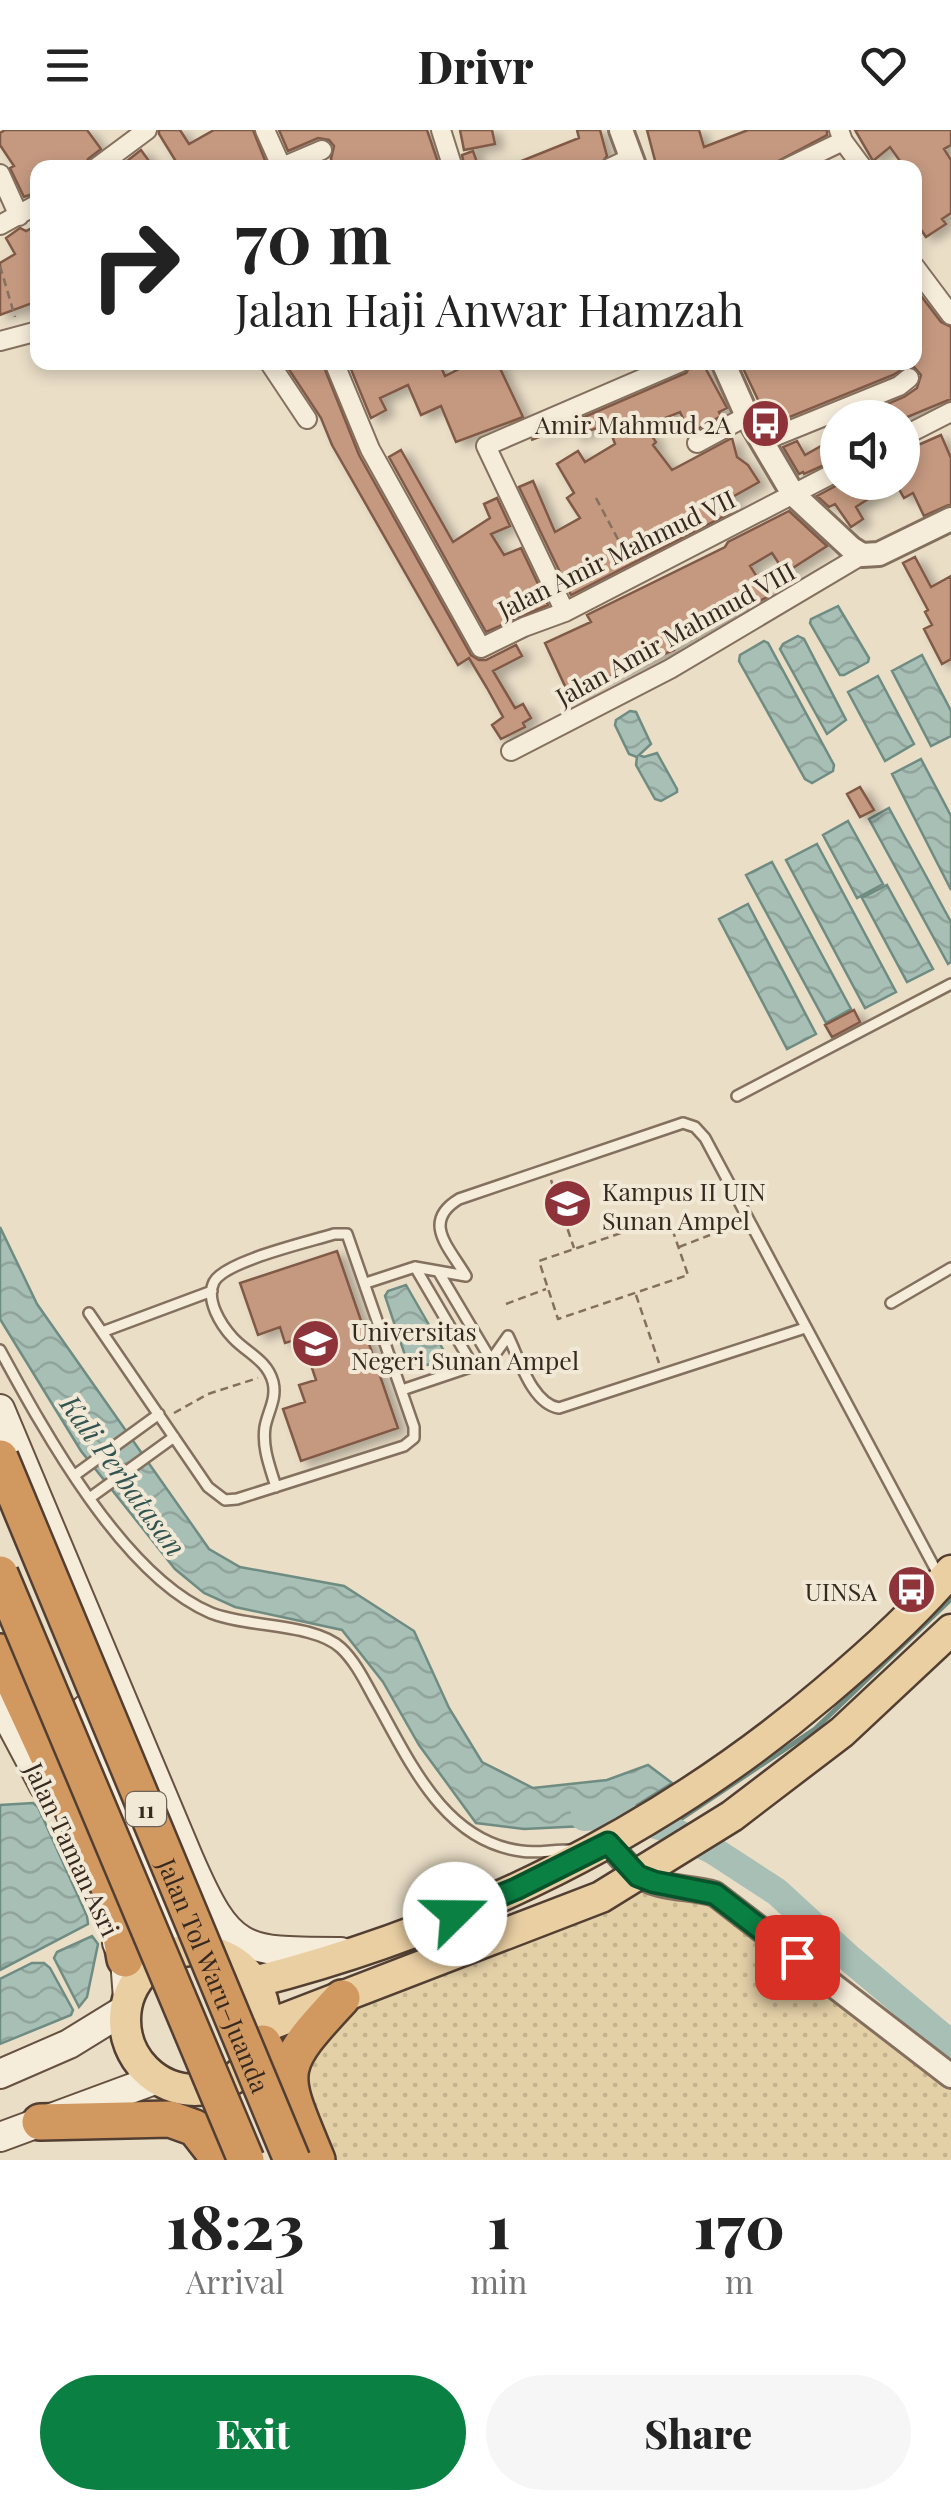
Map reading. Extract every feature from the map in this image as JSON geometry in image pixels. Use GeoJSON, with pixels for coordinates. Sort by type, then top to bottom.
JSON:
{"type":"FeatureCollection","features":[{"type":"Feature","properties":{"kind":"highway","name":"Jalan Tol Waru–Juanda"},"geometry":{"type":"LineString","coordinates":[[0,1458],[292,2160]]}},
{"type":"Feature","properties":{"kind":"highway","name":"Jalan Tol Waru–Juanda"},"geometry":{"type":"LineString","coordinates":[[0,1574],[246,2160]]}},
{"type":"Feature","properties":{"kind":"highway"},"geometry":{"type":"LineString","coordinates":[[0,1652],[15,1710],[114,1898],[125,1959]]}},
{"type":"Feature","properties":{"kind":"highway"},"geometry":{"type":"LineString","coordinates":[[290,2094],[291,2062],[302,2040],[335,2000]]}},
{"type":"Feature","properties":{"kind":"highway"},"geometry":{"type":"LineString","coordinates":[[264,2034],[317,2160]]}},
{"type":"Feature","properties":{"kind":"highway"},"geometry":{"type":"LineString","coordinates":[[40,2122],[170,2119],[194,2128],[220,2160]]}},
{"type":"Feature","properties":{"kind":"main road"},"geometry":{"type":"LineString","coordinates":[[0,1408],[189,1860],[224,1928],[247,1944],[270,1951],[362,1952]]}},
{"type":"Feature","properties":{"kind":"main road"},"geometry":{"type":"LineString","coordinates":[[0,1499],[184,1950]]}},
{"type":"Feature","properties":{"kind":"main road"},"geometry":{"type":"LineString","coordinates":[[254,1982],[362,1952],[606,1845],[692,1793],[795,1718],[864,1659],[946,1577]]}},
{"type":"Feature","properties":{"kind":"main road"},"geometry":{"type":"LineString","coordinates":[[264,2034],[335,2000],[602,1898],[732,1816],[842,1732],[951,1630]]}},
{"type":"Feature","properties":{"kind":"main road"},"geometry":{"type":"LineString","coordinates":[[184,1950],[216,1953],[244,1969],[264,2003],[264,2034],[242,2073],[210,2090],[174,2088],[157,2079],[131,2049],[126,2029],[127,2004],[136,1981],[166,1956],[184,1950]]}},
{"type":"Feature","properties":{"kind":"main road","name":"Jalan Taman Asri"},"geometry":{"type":"LineString","coordinates":[[125,1959],[127,2004]]}},
{"type":"Feature","properties":{"kind":"main road"},"geometry":{"type":"LineString","coordinates":[[320,1965],[312,1986],[316,1995],[335,2000]]}},
{"type":"Feature","properties":{"kind":"main road"},"geometry":{"type":"LineString","coordinates":[[0,2074],[69,2044],[127,2004]]}},
{"type":"Feature","properties":{"kind":"main road"},"geometry":{"type":"LineString","coordinates":[[0,2137],[157,2079]]}},
{"type":"Feature","properties":{"kind":"street"},"geometry":{"type":"LineString","coordinates":[[264,130],[279,160]]}},
{"type":"Feature","properties":{"kind":"street"},"geometry":{"type":"LineString","coordinates":[[440,130],[450,160]]}},
{"type":"Feature","properties":{"kind":"street"},"geometry":{"type":"LineString","coordinates":[[621,130],[625,160]]}},
{"type":"Feature","properties":{"kind":"street"},"geometry":{"type":"LineString","coordinates":[[106,160],[143,131]]}},
{"type":"Feature","properties":{"kind":"street"},"geometry":{"type":"LineString","coordinates":[[800,160],[841,136],[858,160]]}},
{"type":"Feature","properties":{"kind":"street"},"geometry":{"type":"LineString","coordinates":[[298,160],[322,150]]}},
{"type":"Feature","properties":{"kind":"street"},"geometry":{"type":"LineString","coordinates":[[0,174],[19,216]]}},
{"type":"Feature","properties":{"kind":"street"},"geometry":{"type":"LineString","coordinates":[[0,224],[30,209]]}},
{"type":"Feature","properties":{"kind":"street"},"geometry":{"type":"LineString","coordinates":[[922,277],[951,315]]}},
{"type":"Feature","properties":{"kind":"street"},"geometry":{"type":"LineString","coordinates":[[3,340],[30,333]]}},
{"type":"Feature","properties":{"kind":"street"},"geometry":{"type":"LineString","coordinates":[[274,370],[306,420]]}},
{"type":"Feature","properties":{"kind":"street","name":"Jalan Amir Mahmud VII"},"geometry":{"type":"LineString","coordinates":[[337,370],[370,449],[481,648],[565,612],[820,480]]}},
{"type":"Feature","properties":{"kind":"street"},"geometry":{"type":"LineString","coordinates":[[565,612],[486,446],[662,370]]}},
{"type":"Feature","properties":{"kind":"street"},"geometry":{"type":"LineString","coordinates":[[728,370],[747,416],[794,494],[862,556],[879,554],[951,518]]}},
{"type":"Feature","properties":{"kind":"street"},"geometry":{"type":"LineString","coordinates":[[761,442],[899,386],[909,378]]}},
{"type":"Feature","properties":{"kind":"street"},"geometry":{"type":"LineString","coordinates":[[920,428],[951,412]]}},
{"type":"Feature","properties":{"kind":"street"},"geometry":{"type":"LineString","coordinates":[[697,443],[747,416]]}},
{"type":"Feature","properties":{"kind":"street","name":"Jalan Amir Mahmud VIII"},"geometry":{"type":"LineString","coordinates":[[511,751],[670,669],[862,556]]}},
{"type":"Feature","properties":{"kind":"street"},"geometry":{"type":"LineString","coordinates":[[606,1845],[654,1882],[715,1894],[951,2076]]}},
{"type":"Feature","properties":{"kind":"lane"},"geometry":{"type":"LineString","coordinates":[[737,1096],[951,984]]}},
{"type":"Feature","properties":{"kind":"lane"},"geometry":{"type":"LineString","coordinates":[[366,1283],[415,1267],[466,1276],[440,1231],[439,1218],[445,1208],[459,1199],[682,1124],[695,1127],[705,1138],[804,1328],[946,1577]]}},
{"type":"Feature","properties":{"kind":"lane"},"geometry":{"type":"LineString","coordinates":[[89,1313],[208,1487],[225,1500],[276,1487],[404,1446],[414,1438],[402,1390],[347,1234],[334,1234],[229,1268],[214,1280],[212,1291],[218,1320],[236,1342],[263,1362],[269,1374],[274,1402],[264,1448],[276,1487]]}},
{"type":"Feature","properties":{"kind":"lane"},"geometry":{"type":"LineString","coordinates":[[415,1267],[474,1366]]}},
{"type":"Feature","properties":{"kind":"lane"},"geometry":{"type":"LineString","coordinates":[[891,1303],[951,1268]]}},
{"type":"Feature","properties":{"kind":"lane"},"geometry":{"type":"LineString","coordinates":[[438,1271],[491,1360]]}},
{"type":"Feature","properties":{"kind":"lane"},"geometry":{"type":"LineString","coordinates":[[102,1332],[212,1291]]}},
{"type":"Feature","properties":{"kind":"lane"},"geometry":{"type":"LineString","coordinates":[[402,1390],[491,1360],[508,1336],[540,1398],[559,1408],[804,1328]]}},
{"type":"Feature","properties":{"kind":"lane"},"geometry":{"type":"LineString","coordinates":[[0,1350],[32,1410],[127,1544],[162,1579],[205,1610],[254,1625],[323,1636],[339,1646],[360,1673],[420,1779],[445,1812],[478,1837],[520,1851],[606,1845]]}},
{"type":"Feature","properties":{"kind":"lane"},"geometry":{"type":"LineString","coordinates":[[75,1475],[160,1417]]}},
{"type":"Feature","properties":{"kind":"lane"},"geometry":{"type":"LineString","coordinates":[[91,1497],[174,1437]]}},
{"type":"Feature","properties":{"kind":"path"},"geometry":{"type":"LineString","coordinates":[[0,266],[16,321],[3,340]]}},
{"type":"Feature","properties":{"kind":"path"},"geometry":{"type":"LineString","coordinates":[[596,498],[636,575]]}},
{"type":"Feature","properties":{"kind":"path"},"geometry":{"type":"LineString","coordinates":[[548,1169],[574,1248]]}},
{"type":"Feature","properties":{"kind":"path"},"geometry":{"type":"LineString","coordinates":[[668,1217],[688,1276],[558,1319],[538,1261],[574,1248],[668,1217]]}},
{"type":"Feature","properties":{"kind":"path"},"geometry":{"type":"LineString","coordinates":[[678,1247],[710,1235]]}},
{"type":"Feature","properties":{"kind":"path"},"geometry":{"type":"LineString","coordinates":[[506,1304],[548,1288]]}},
{"type":"Feature","properties":{"kind":"path"},"geometry":{"type":"LineString","coordinates":[[635,1293],[663,1374]]}},
{"type":"Feature","properties":{"kind":"path"},"geometry":{"type":"LineString","coordinates":[[160,1417],[208,1394],[269,1374]]}},
{"type":"Feature","properties":{"kind":"sand"},"geometry":{"type":"Polygon","coordinates":[[[638,1875],[696,1888],[951,2076],[951,2160],[333,2160],[313,2096],[291,2062],[342,1998],[638,1875]]]}},
{"type":"Feature","properties":{"kind":"water"},"geometry":{"type":"Polygon","coordinates":[[[838,606],[869,658],[844,675],[840,675],[810,623],[838,606]]]}},
{"type":"Feature","properties":{"kind":"water"},"geometry":{"type":"Polygon","coordinates":[[[798,636],[804,639],[846,720],[827,734],[780,649],[798,636]]]}},
{"type":"Feature","properties":{"kind":"water"},"geometry":{"type":"Polygon","coordinates":[[[764,641],[834,765],[833,771],[812,783],[805,779],[739,661],[740,655],[764,641]]]}},
{"type":"Feature","properties":{"kind":"water"},"geometry":{"type":"Polygon","coordinates":[[[922,655],[951,711],[951,736],[931,746],[892,671],[922,655]]]}},
{"type":"Feature","properties":{"kind":"water"},"geometry":{"type":"Polygon","coordinates":[[[878,676],[914,744],[885,761],[848,692],[878,676]]]}},
{"type":"Feature","properties":{"kind":"water"},"geometry":{"type":"Polygon","coordinates":[[[630,711],[636,712],[651,744],[639,755],[657,753],[677,789],[661,801],[655,799],[636,765],[637,757],[629,754],[615,725],[630,711]]]}},
{"type":"Feature","properties":{"kind":"water"},"geometry":{"type":"Polygon","coordinates":[[[921,759],[951,816],[951,890],[892,774],[921,759]]]}},
{"type":"Feature","properties":{"kind":"water"},"geometry":{"type":"Polygon","coordinates":[[[889,808],[951,922],[948,964],[869,819],[889,808]]]}},
{"type":"Feature","properties":{"kind":"water"},"geometry":{"type":"Polygon","coordinates":[[[848,821],[883,884],[857,898],[823,835],[848,821]]]}},
{"type":"Feature","properties":{"kind":"water"},"geometry":{"type":"Polygon","coordinates":[[[817,844],[896,992],[865,1008],[786,860],[817,844]]]}},
{"type":"Feature","properties":{"kind":"water"},"geometry":{"type":"Polygon","coordinates":[[[772,862],[851,1009],[826,1023],[746,875],[772,862]]]}},
{"type":"Feature","properties":{"kind":"water"},"geometry":{"type":"Polygon","coordinates":[[[887,885],[933,969],[907,982],[862,898],[887,885]]]}},
{"type":"Feature","properties":{"kind":"water"},"geometry":{"type":"Polygon","coordinates":[[[748,904],[816,1034],[787,1049],[719,919],[748,904]]]}},
{"type":"Feature","properties":{"kind":"water","name":"Kali Perbatasan"},"geometry":{"type":"Polygon","coordinates":[[[0,1227],[37,1304],[209,1549],[240,1567],[344,1586],[414,1631],[449,1708],[482,1762],[533,1788],[607,1780],[648,1765],[672,1783],[605,1825],[524,1829],[476,1823],[419,1745],[383,1682],[342,1630],[235,1607],[204,1593],[175,1569],[81,1451],[0,1319],[0,1227]]]}},
{"type":"Feature","properties":{"kind":"water"},"geometry":{"type":"Polygon","coordinates":[[[406,1285],[448,1358],[415,1369],[409,1367],[385,1296],[388,1291],[406,1285]]]}},
{"type":"Feature","properties":{"kind":"water"},"geometry":{"type":"Polygon","coordinates":[[[33,1803],[88,1924],[0,1970],[0,1805],[33,1803]]]}},
{"type":"Feature","properties":{"kind":"water"},"geometry":{"type":"Polygon","coordinates":[[[92,1936],[98,1944],[87,1997],[79,2007],[54,1958],[57,1952],[92,1936]]]}},
{"type":"Feature","properties":{"kind":"water"},"geometry":{"type":"Polygon","coordinates":[[[32,1963],[44,1963],[50,1968],[73,2010],[71,2015],[0,2044],[0,1979],[32,1963]]]}},
{"type":"Feature","properties":{"kind":"building"},"geometry":{"type":"Polygon","coordinates":[[[87,130],[101,149],[88,160],[30,160],[30,195],[24,197],[10,168],[14,166],[0,145],[0,133],[87,130]]]}},
{"type":"Feature","properties":{"kind":"building"},"geometry":{"type":"Polygon","coordinates":[[[159,130],[180,130],[189,144],[214,130],[253,130],[265,160],[175,160],[159,130]]]}},
{"type":"Feature","properties":{"kind":"building"},"geometry":{"type":"Polygon","coordinates":[[[279,130],[427,130],[437,160],[331,160],[334,146],[329,140],[318,138],[288,151],[279,130]]]}},
{"type":"Feature","properties":{"kind":"building"},"geometry":{"type":"Polygon","coordinates":[[[460,130],[492,130],[495,144],[464,150],[460,130]]]}},
{"type":"Feature","properties":{"kind":"building"},"geometry":{"type":"Polygon","coordinates":[[[577,130],[600,130],[607,156],[604,160],[524,160],[579,138],[577,130]]]}},
{"type":"Feature","properties":{"kind":"building"},"geometry":{"type":"Polygon","coordinates":[[[647,130],[699,130],[704,147],[748,130],[827,130],[827,135],[780,160],[655,160],[647,130]]]}},
{"type":"Feature","properties":{"kind":"building"},"geometry":{"type":"Polygon","coordinates":[[[855,130],[951,130],[951,145],[944,149],[951,160],[951,213],[942,219],[946,224],[926,237],[922,231],[922,160],[899,160],[890,147],[872,160],[855,130]]]}},
{"type":"Feature","properties":{"kind":"building"},"geometry":{"type":"Polygon","coordinates":[[[141,150],[148,160],[128,160],[141,150]]]}},
{"type":"Feature","properties":{"kind":"building"},"geometry":{"type":"Polygon","coordinates":[[[473,151],[476,160],[463,160],[462,155],[473,151]]]}},
{"type":"Feature","properties":{"kind":"building"},"geometry":{"type":"Polygon","coordinates":[[[20,228],[30,229],[30,304],[0,315],[0,263],[15,254],[6,238],[20,228]]]}},
{"type":"Feature","properties":{"kind":"building"},"geometry":{"type":"Polygon","coordinates":[[[922,297],[941,322],[951,327],[951,399],[920,412],[920,400],[897,400],[917,388],[921,375],[917,370],[922,370],[922,297]]]}},
{"type":"Feature","properties":{"kind":"building"},"geometry":{"type":"Polygon","coordinates":[[[289,370],[325,370],[359,455],[471,655],[486,660],[516,645],[522,656],[493,671],[515,708],[523,704],[531,718],[523,723],[525,727],[501,739],[492,725],[503,717],[487,688],[469,658],[458,665],[332,445],[321,418],[289,370]]]}},
{"type":"Feature","properties":{"kind":"building"},"geometry":{"type":"Polygon","coordinates":[[[351,370],[442,370],[445,376],[457,370],[501,370],[523,417],[456,442],[441,406],[421,415],[408,385],[380,398],[386,410],[371,418],[351,370]]]}},
{"type":"Feature","properties":{"kind":"building"},"geometry":{"type":"Polygon","coordinates":[[[706,370],[727,408],[719,412],[721,416],[690,433],[680,412],[645,426],[656,442],[653,445],[672,470],[732,438],[737,457],[759,482],[729,499],[736,510],[571,595],[519,487],[533,481],[555,532],[580,518],[567,498],[574,493],[557,464],[578,451],[585,462],[615,444],[608,424],[575,436],[571,425],[531,440],[686,373],[706,370]]]}},
{"type":"Feature","properties":{"kind":"building"},"geometry":{"type":"Polygon","coordinates":[[[744,370],[901,370],[832,400],[820,400],[820,405],[770,425],[744,370]]]}},
{"type":"Feature","properties":{"kind":"building"},"geometry":{"type":"Polygon","coordinates":[[[941,435],[951,458],[951,504],[924,516],[916,500],[920,500],[920,444],[941,435]]]}},
{"type":"Feature","properties":{"kind":"building"},"geometry":{"type":"Polygon","coordinates":[[[797,441],[805,455],[820,446],[820,467],[799,474],[783,447],[797,441]]]}},
{"type":"Feature","properties":{"kind":"building"},"geometry":{"type":"Polygon","coordinates":[[[401,450],[453,542],[490,518],[484,504],[497,498],[510,526],[491,534],[504,555],[521,548],[548,605],[486,632],[389,457],[401,450]]]}},
{"type":"Feature","properties":{"kind":"building"},"geometry":{"type":"Polygon","coordinates":[[[821,500],[867,500],[856,507],[863,519],[851,527],[835,504],[829,507],[821,500]]]}},
{"type":"Feature","properties":{"kind":"building"},"geometry":{"type":"Polygon","coordinates":[[[789,511],[827,546],[785,573],[772,553],[750,566],[769,596],[673,647],[674,650],[586,687],[588,691],[571,699],[545,643],[591,622],[587,615],[789,511]]]}},
{"type":"Feature","properties":{"kind":"building"},"geometry":{"type":"Polygon","coordinates":[[[915,557],[931,587],[951,576],[951,659],[942,664],[924,629],[932,625],[925,612],[928,610],[903,563],[915,557]]]}},
{"type":"Feature","properties":{"kind":"building"},"geometry":{"type":"Polygon","coordinates":[[[860,787],[874,810],[860,817],[847,794],[860,787]]]}},
{"type":"Feature","properties":{"kind":"building"},"geometry":{"type":"Polygon","coordinates":[[[854,1010],[860,1022],[832,1037],[825,1025],[854,1010]]]}},
{"type":"Feature","properties":{"kind":"building"},"geometry":{"type":"Polygon","coordinates":[[[337,1251],[398,1428],[301,1461],[283,1409],[305,1402],[299,1385],[316,1380],[302,1338],[285,1343],[280,1327],[258,1335],[240,1283],[337,1251]]]}},
{"type":"Feature","properties":{"kind":"waterway"},"geometry":{"type":"LineString","coordinates":[[667,1828],[815,1729],[951,1599]]}},
{"type":"Feature","properties":{"kind":"waterway","name":"Kali Perbatasan"},"geometry":{"type":"LineString","coordinates":[[584,1817],[614,1814],[667,1828],[714,1851],[777,1892],[951,2044]]}},
{"type":"Feature","properties":{"kind":"place","name":"Amir Mahmud 2A"},"geometry":{"type":"Point","coordinates":[766,423]}},
{"type":"Feature","properties":{"kind":"place","name":"Kampus II UIN Sunan Ampel"},"geometry":{"type":"Point","coordinates":[567,1204]}},
{"type":"Feature","properties":{"kind":"place","name":"Universitas Negeri Sunan Ampel"},"geometry":{"type":"Point","coordinates":[316,1344]}},
{"type":"Feature","properties":{"kind":"place","name":"UINSA"},"geometry":{"type":"Point","coordinates":[912,1590]}},
{"type":"Feature","properties":{"kind":"route"},"geometry":{"type":"LineString","coordinates":[[455,1914],[592,1854],[608,1843],[638,1876],[715,1894],[797,1957]]}}]}
